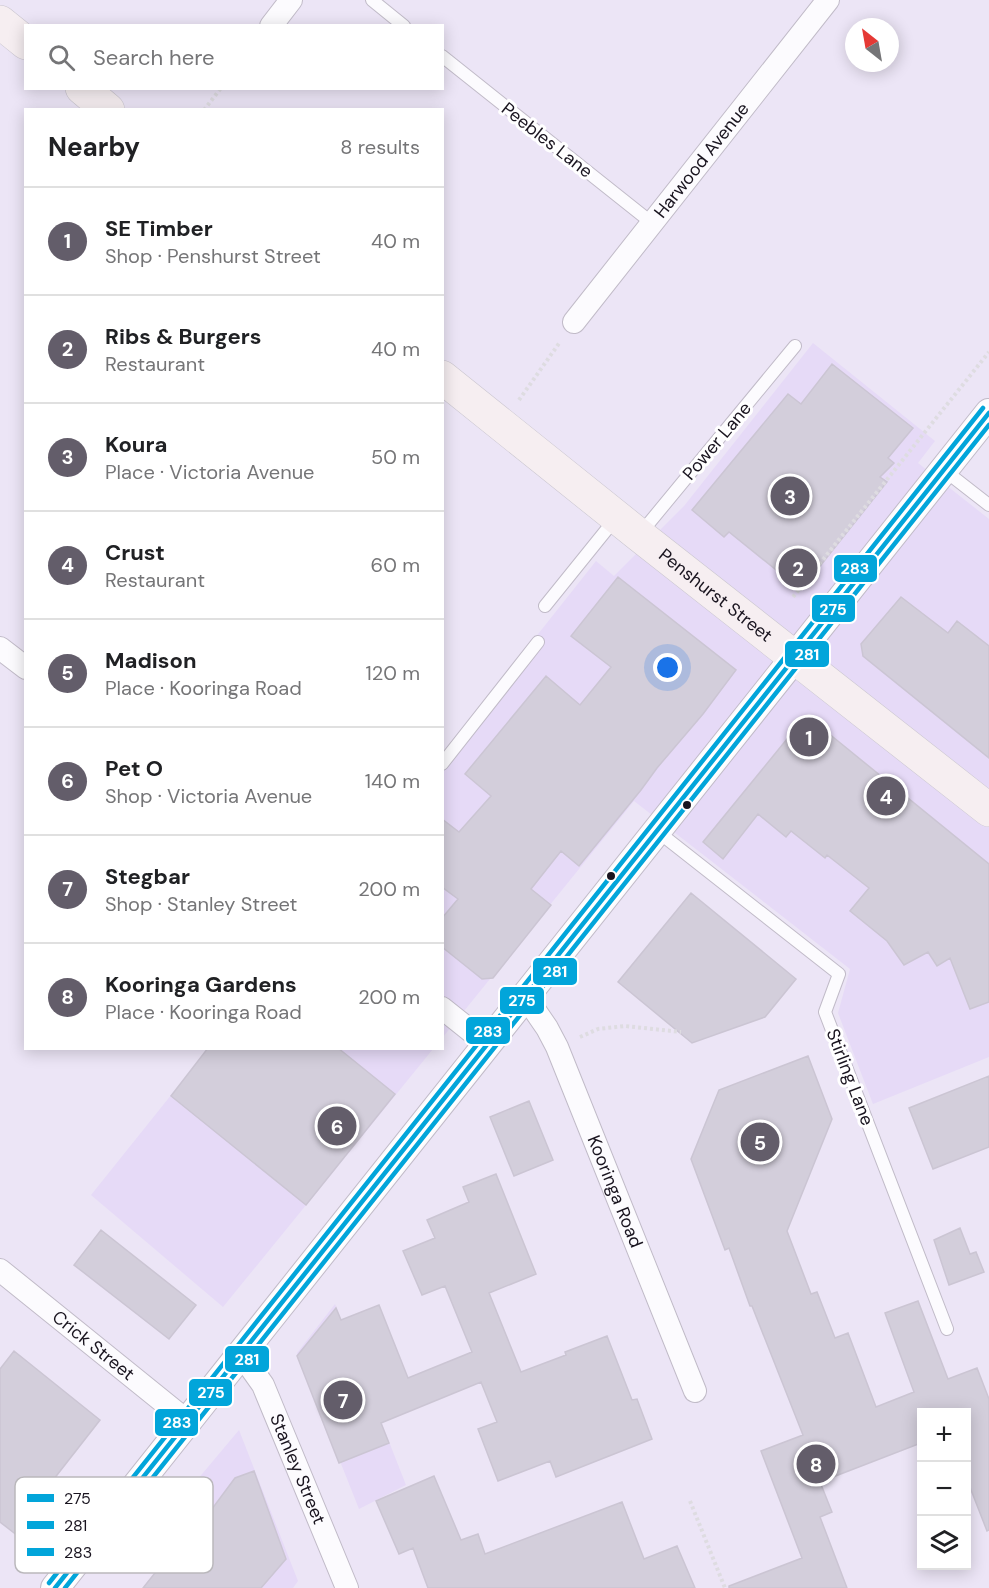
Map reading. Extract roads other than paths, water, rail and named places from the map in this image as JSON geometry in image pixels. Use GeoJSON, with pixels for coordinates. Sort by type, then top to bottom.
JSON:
{"type":"FeatureCollection","features":[{"type":"Feature","properties":{"kind":"main road"},"geometry":{"type":"LineString","coordinates":[[0,22],[24,41]]}},
{"type":"Feature","properties":{"kind":"main road"},"geometry":{"type":"LineString","coordinates":[[84,90],[106,108]]}},
{"type":"Feature","properties":{"kind":"main road","name":"Penshurst Street"},"geometry":{"type":"LineString","coordinates":[[444,378],[794,658],[989,810]]}},
{"type":"Feature","properties":{"kind":"street"},"geometry":{"type":"LineString","coordinates":[[273,24],[291,0]]}},
{"type":"Feature","properties":{"kind":"street","name":"Harwood Avenue"},"geometry":{"type":"LineString","coordinates":[[574,322],[828,0]]}},
{"type":"Feature","properties":{"kind":"street"},"geometry":{"type":"LineString","coordinates":[[143,1477],[989,413]]}},
{"type":"Feature","properties":{"kind":"street"},"geometry":{"type":"LineString","coordinates":[[0,648],[24,666]]}},
{"type":"Feature","properties":{"kind":"street","name":"Kooringa Road"},"geometry":{"type":"LineString","coordinates":[[525,996],[557,1047],[695,1391]]}},
{"type":"Feature","properties":{"kind":"street"},"geometry":{"type":"LineString","coordinates":[[444,1010],[488,1044]]}},
{"type":"Feature","properties":{"kind":"street","name":"Crick Street"},"geometry":{"type":"LineString","coordinates":[[0,1270],[187,1421]]}},
{"type":"Feature","properties":{"kind":"street","name":"Stanley Street"},"geometry":{"type":"LineString","coordinates":[[241,1354],[263,1385],[347,1588]]}},
{"type":"Feature","properties":{"kind":"street"},"geometry":{"type":"LineString","coordinates":[[55,1588],[67,1573]]}},
{"type":"Feature","properties":{"kind":"lane"},"geometry":{"type":"LineString","coordinates":[[372,0],[402,24]]}},
{"type":"Feature","properties":{"kind":"lane","name":"Peebles Lane"},"geometry":{"type":"LineString","coordinates":[[444,58],[652,223]]}},
{"type":"Feature","properties":{"kind":"lane","name":"Power Lane"},"geometry":{"type":"LineString","coordinates":[[545,606],[628,526],[795,346]]}},
{"type":"Feature","properties":{"kind":"lane"},"geometry":{"type":"LineString","coordinates":[[944,470],[989,505]]}},
{"type":"Feature","properties":{"kind":"lane"},"geometry":{"type":"LineString","coordinates":[[444,761],[538,642]]}},
{"type":"Feature","properties":{"kind":"lane","name":"Stirling Lane"},"geometry":{"type":"LineString","coordinates":[[657,831],[839,974],[825,1012],[947,1329]]}},
{"type":"Feature","properties":{"kind":"place","name":"Koura"},"geometry":{"type":"Point","coordinates":[790,496]}},
{"type":"Feature","properties":{"kind":"place","name":"Ribs & Burgers"},"geometry":{"type":"Point","coordinates":[798,568]}},
{"type":"Feature","properties":{"kind":"place","name":"SE Timber"},"geometry":{"type":"Point","coordinates":[809,737]}},
{"type":"Feature","properties":{"kind":"place","name":"Crust"},"geometry":{"type":"Point","coordinates":[886,796]}},
{"type":"Feature","properties":{"kind":"place","name":"Pet O"},"geometry":{"type":"Point","coordinates":[337,1126]}},
{"type":"Feature","properties":{"kind":"place","name":"Madison"},"geometry":{"type":"Point","coordinates":[760,1142]}},
{"type":"Feature","properties":{"kind":"place","name":"Stegbar"},"geometry":{"type":"Point","coordinates":[343,1400]}},
{"type":"Feature","properties":{"kind":"place","name":"Kooringa Gardens"},"geometry":{"type":"Point","coordinates":[816,1464]}}]}
